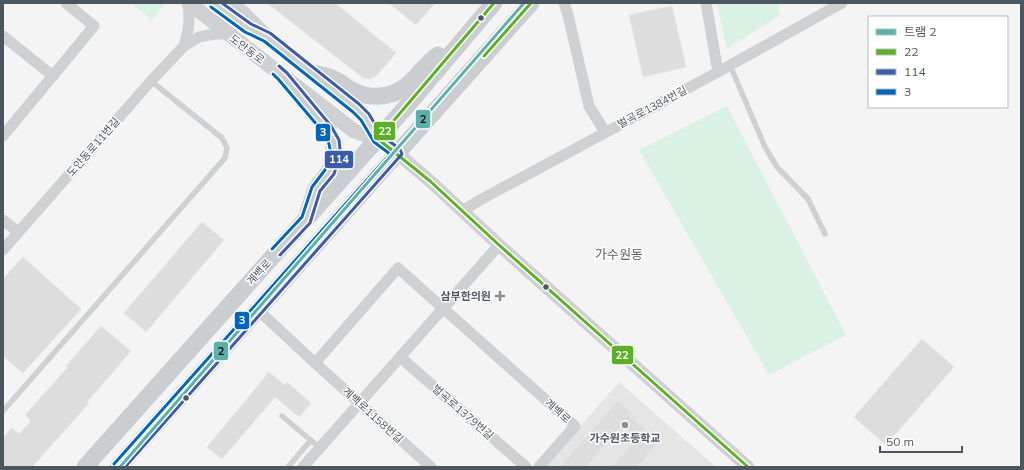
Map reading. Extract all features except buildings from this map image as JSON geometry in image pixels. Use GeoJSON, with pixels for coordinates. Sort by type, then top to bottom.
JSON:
{"type":"FeatureCollection","features":[{"type":"Feature","properties":{"kind":"main road","name":"도안동로"},"geometry":{"type":"LineString","coordinates":[[188,3],[354,131],[378,139]]}},
{"type":"Feature","properties":{"kind":"main road","name":"도안동로"},"geometry":{"type":"LineString","coordinates":[[230,3],[242,9],[267,37],[356,108],[365,117],[378,139]]}},
{"type":"Feature","properties":{"kind":"main road","name":"계백로"},"geometry":{"type":"LineString","coordinates":[[85,467],[378,139],[494,3]]}},
{"type":"Feature","properties":{"kind":"main road"},"geometry":{"type":"LineString","coordinates":[[118,467],[531,3]]}},
{"type":"Feature","properties":{"kind":"main road"},"geometry":{"type":"LineString","coordinates":[[313,73],[333,78],[351,90],[366,96],[381,97],[392,94],[405,87],[430,61],[463,38]]}},
{"type":"Feature","properties":{"kind":"main road"},"geometry":{"type":"LineString","coordinates":[[283,76],[327,129],[334,142],[334,158],[329,172],[316,189],[306,220]]}},
{"type":"Feature","properties":{"kind":"main road"},"geometry":{"type":"LineString","coordinates":[[378,139],[397,153]]}},
{"type":"Feature","properties":{"kind":"street"},"geometry":{"type":"LineString","coordinates":[[3,136],[7,123],[53,76],[94,26],[66,3]]}},
{"type":"Feature","properties":{"kind":"street"},"geometry":{"type":"LineString","coordinates":[[184,46],[189,27],[190,16],[188,3]]}},
{"type":"Feature","properties":{"kind":"street"},"geometry":{"type":"LineString","coordinates":[[564,3],[589,106],[605,132]]}},
{"type":"Feature","properties":{"kind":"street"},"geometry":{"type":"LineString","coordinates":[[706,3],[718,72]]}},
{"type":"Feature","properties":{"kind":"street","name":"벌곡로1384번길"},"geometry":{"type":"LineString","coordinates":[[462,211],[842,3]]}},
{"type":"Feature","properties":{"kind":"street"},"geometry":{"type":"LineString","coordinates":[[184,46],[199,37],[215,34],[229,34]]}},
{"type":"Feature","properties":{"kind":"street"},"geometry":{"type":"LineString","coordinates":[[3,36],[53,76]]}},
{"type":"Feature","properties":{"kind":"street","name":"도안동로11번길"},"geometry":{"type":"LineString","coordinates":[[3,250],[151,81],[184,46]]}},
{"type":"Feature","properties":{"kind":"street"},"geometry":{"type":"LineString","coordinates":[[397,153],[748,467]]}},
{"type":"Feature","properties":{"kind":"street"},"geometry":{"type":"LineString","coordinates":[[3,220],[18,232]]}},
{"type":"Feature","properties":{"kind":"street"},"geometry":{"type":"LineString","coordinates":[[304,467],[499,245]]}},
{"type":"Feature","properties":{"kind":"street","name":"계백로"},"geometry":{"type":"LineString","coordinates":[[315,363],[398,268],[575,426],[539,467]]}},
{"type":"Feature","properties":{"kind":"street","name":"계백로1158번길"},"geometry":{"type":"LineString","coordinates":[[258,310],[431,467]]}},
{"type":"Feature","properties":{"kind":"street","name":"벌곡로1379번길"},"geometry":{"type":"LineString","coordinates":[[400,357],[526,467]]}},
{"type":"Feature","properties":{"kind":"lane"},"geometry":{"type":"LineString","coordinates":[[214,3],[248,28],[267,37]]}},
{"type":"Feature","properties":{"kind":"lane"},"geometry":{"type":"LineString","coordinates":[[730,65],[765,147],[777,167],[808,199],[825,234]]}},
{"type":"Feature","properties":{"kind":"lane"},"geometry":{"type":"LineString","coordinates":[[3,411],[225,158],[227,148],[222,138],[151,81]]}},
{"type":"Feature","properties":{"kind":"lane"},"geometry":{"type":"LineString","coordinates":[[282,416],[320,448]]}},
{"type":"Feature","properties":{"kind":"lane"},"geometry":{"type":"LineString","coordinates":[[288,467],[311,440]]}},
{"type":"Feature","properties":{"kind":"shaded area","name":"가수원초등학교"},"geometry":{"type":"Polygon","coordinates":[[[619,382],[716,467],[545,467],[619,382]]]}},
{"type":"Feature","properties":{"kind":"green space"},"geometry":{"type":"Polygon","coordinates":[[[131,3],[165,3],[152,20],[131,3]]]}},
{"type":"Feature","properties":{"kind":"green space"},"geometry":{"type":"Polygon","coordinates":[[[717,3],[778,3],[780,15],[727,49],[717,3]]]}},
{"type":"Feature","properties":{"kind":"green space"},"geometry":{"type":"Polygon","coordinates":[[[727,106],[846,335],[769,375],[639,150],[727,106]]]}},
{"type":"Feature","properties":{"kind":"tram line","name":"2"},"geometry":{"type":"LineString","coordinates":[[120,467],[524,3]]}},
{"type":"Feature","properties":{"kind":"transit line","name":"114"},"geometry":{"type":"LineString","coordinates":[[125,467],[402,154],[400,149],[382,136],[369,114],[359,104],[270,33],[251,24],[222,3]]}},
{"type":"Feature","properties":{"kind":"transit line","name":"22"},"geometry":{"type":"LineString","coordinates":[[494,3],[378,139],[430,181],[499,245],[748,467]]}},
{"type":"Feature","properties":{"kind":"transit line","name":"22"},"geometry":{"type":"LineString","coordinates":[[484,56],[531,3]]}},
{"type":"Feature","properties":{"kind":"transit line","name":"3"},"geometry":{"type":"LineString","coordinates":[[114,464],[390,154],[374,142],[361,120],[353,112],[264,41],[245,32],[211,7]]}},
{"type":"Feature","properties":{"kind":"transit line","name":"114"},"geometry":{"type":"LineString","coordinates":[[279,66],[287,73],[331,126],[339,140],[340,149],[339,159],[334,174],[320,191],[310,223],[280,255]]}},
{"type":"Feature","properties":{"kind":"transit line","name":"3"},"geometry":{"type":"LineString","coordinates":[[272,249],[302,217],[312,187],[325,170],[330,149],[323,132],[273,74]]}},
{"type":"Feature","properties":{"kind":"place","name":"삼부한의원"},"geometry":{"type":"Point","coordinates":[500,296]}},
{"type":"Feature","properties":{"kind":"place","name":"가수원초등학교"},"geometry":{"type":"Point","coordinates":[625,425]}},
{"type":"Feature","properties":{"kind":"district","name":"가수원동"},"geometry":{"type":"Point","coordinates":[619,254]}}]}
